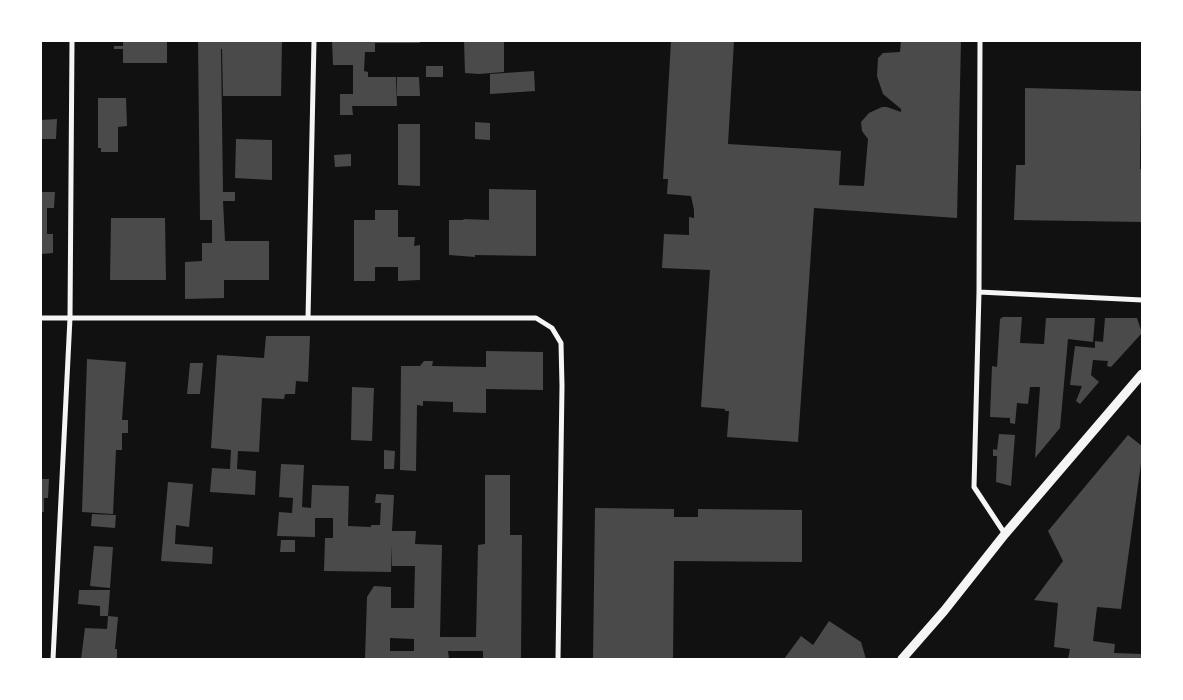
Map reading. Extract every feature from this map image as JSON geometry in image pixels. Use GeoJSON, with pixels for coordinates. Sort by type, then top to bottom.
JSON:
{"type":"FeatureCollection","features":[{"type":"Feature","properties":{"kind":"street"},"geometry":{"type":"LineString","coordinates":[[53,659],[70,318],[72,41]]}},
{"type":"Feature","properties":{"kind":"street"},"geometry":{"type":"LineString","coordinates":[[308,318],[314,41]]}},
{"type":"Feature","properties":{"kind":"street"},"geometry":{"type":"LineString","coordinates":[[980,41],[979,292],[974,486],[1006,534]]}},
{"type":"Feature","properties":{"kind":"street"},"geometry":{"type":"LineString","coordinates":[[979,292],[1142,300]]}},
{"type":"Feature","properties":{"kind":"street"},"geometry":{"type":"LineString","coordinates":[[41,318],[536,318],[552,328],[561,343],[562,386],[558,659]]}},
{"type":"Feature","properties":{"kind":"street"},"geometry":{"type":"LineString","coordinates":[[902,659],[1142,374]]}},
{"type":"Feature","properties":{"kind":"building"},"geometry":{"type":"Polygon","coordinates":[[[123,41],[167,41],[167,63],[123,63],[123,49],[114,49],[114,46],[123,46],[123,41]]]}},
{"type":"Feature","properties":{"kind":"building"},"geometry":{"type":"Polygon","coordinates":[[[198,41],[282,41],[281,96],[223,96],[221,49],[223,192],[235,192],[235,201],[223,201],[225,241],[269,241],[269,280],[224,280],[224,298],[185,299],[185,262],[202,261],[202,243],[212,243],[212,220],[200,220],[198,41]]]}},
{"type":"Feature","properties":{"kind":"building"},"geometry":{"type":"Polygon","coordinates":[[[332,41],[420,41],[420,43],[375,43],[375,52],[365,52],[364,71],[368,72],[368,77],[396,77],[397,106],[352,106],[353,115],[340,115],[340,94],[353,94],[353,65],[333,65],[332,41]]]}},
{"type":"Feature","properties":{"kind":"building"},"geometry":{"type":"Polygon","coordinates":[[[464,41],[504,41],[504,72],[465,73],[464,41]]]}},
{"type":"Feature","properties":{"kind":"building"},"geometry":{"type":"Polygon","coordinates":[[[671,41],[734,41],[728,144],[841,151],[839,185],[864,186],[868,139],[862,131],[861,122],[869,113],[882,107],[901,112],[901,109],[883,94],[877,76],[878,58],[883,53],[900,52],[901,41],[961,41],[957,218],[814,208],[798,442],[727,437],[729,411],[701,407],[710,270],[662,268],[664,234],[689,235],[689,217],[694,218],[691,196],[667,194],[668,179],[663,179],[671,41]]]}},
{"type":"Feature","properties":{"kind":"building"},"geometry":{"type":"Polygon","coordinates":[[[426,66],[443,66],[443,77],[426,77],[426,66]]]}},
{"type":"Feature","properties":{"kind":"building"},"geometry":{"type":"Polygon","coordinates":[[[534,71],[535,91],[490,94],[490,74],[534,71]]]}},
{"type":"Feature","properties":{"kind":"building"},"geometry":{"type":"Polygon","coordinates":[[[397,77],[419,77],[420,96],[397,96],[397,77]]]}},
{"type":"Feature","properties":{"kind":"building"},"geometry":{"type":"Polygon","coordinates":[[[1025,88],[1141,91],[1140,169],[1142,169],[1142,222],[1014,220],[1016,165],[1025,165],[1025,88]]]}},
{"type":"Feature","properties":{"kind":"building"},"geometry":{"type":"Polygon","coordinates":[[[98,98],[126,98],[127,126],[118,127],[118,152],[101,152],[101,148],[98,148],[98,98]]]}},
{"type":"Feature","properties":{"kind":"building"},"geometry":{"type":"Polygon","coordinates":[[[57,119],[56,139],[41,139],[41,120],[57,119]]]}},
{"type":"Feature","properties":{"kind":"building"},"geometry":{"type":"Polygon","coordinates":[[[475,122],[490,123],[490,140],[475,139],[475,122]]]}},
{"type":"Feature","properties":{"kind":"building"},"geometry":{"type":"Polygon","coordinates":[[[398,124],[420,124],[420,186],[398,185],[398,124]]]}},
{"type":"Feature","properties":{"kind":"building"},"geometry":{"type":"Polygon","coordinates":[[[236,139],[272,140],[272,180],[235,178],[236,139]]]}},
{"type":"Feature","properties":{"kind":"building"},"geometry":{"type":"Polygon","coordinates":[[[351,154],[351,166],[335,167],[334,155],[351,154]]]}},
{"type":"Feature","properties":{"kind":"building"},"geometry":{"type":"Polygon","coordinates":[[[489,189],[536,190],[536,256],[475,255],[475,257],[449,255],[449,220],[489,220],[489,189]]]}},
{"type":"Feature","properties":{"kind":"building"},"geometry":{"type":"Polygon","coordinates":[[[41,192],[55,192],[54,208],[47,208],[47,234],[53,234],[53,253],[41,254],[41,192]]]}},
{"type":"Feature","properties":{"kind":"building"},"geometry":{"type":"Polygon","coordinates":[[[375,210],[398,210],[398,237],[415,237],[414,246],[420,245],[420,280],[398,281],[398,267],[375,267],[375,281],[354,281],[354,220],[375,220],[375,210]]]}},
{"type":"Feature","properties":{"kind":"building"},"geometry":{"type":"Polygon","coordinates":[[[111,218],[165,218],[166,280],[110,280],[111,218]]]}},
{"type":"Feature","properties":{"kind":"building"},"geometry":{"type":"Polygon","coordinates":[[[1003,317],[1022,317],[1020,343],[1044,344],[1046,318],[1095,318],[1093,342],[1068,339],[1060,428],[1035,458],[1040,387],[1030,387],[1028,404],[1017,403],[1015,424],[1010,423],[1010,418],[990,417],[992,366],[997,367],[1000,319],[1003,317]]]}},
{"type":"Feature","properties":{"kind":"building"},"geometry":{"type":"Polygon","coordinates":[[[1105,318],[1137,318],[1142,333],[1111,367],[1107,366],[1108,361],[1093,360],[1091,375],[1099,382],[1080,404],[1076,401],[1082,386],[1070,385],[1075,346],[1095,348],[1095,341],[1103,342],[1105,318]]]}},
{"type":"Feature","properties":{"kind":"building"},"geometry":{"type":"Polygon","coordinates":[[[266,336],[310,336],[308,382],[296,381],[295,394],[285,394],[284,399],[262,398],[259,452],[238,451],[237,469],[256,471],[255,495],[210,492],[212,468],[230,469],[231,450],[211,448],[217,355],[264,358],[266,336]]]}},
{"type":"Feature","properties":{"kind":"building"},"geometry":{"type":"Polygon","coordinates":[[[486,351],[543,352],[543,390],[486,389],[486,413],[453,412],[453,402],[423,401],[423,406],[417,405],[416,471],[400,470],[401,366],[420,366],[424,361],[433,361],[432,366],[486,367],[486,351]]]}},
{"type":"Feature","properties":{"kind":"building"},"geometry":{"type":"Polygon","coordinates":[[[87,359],[126,362],[122,420],[128,420],[128,433],[122,433],[122,450],[116,450],[113,514],[82,512],[87,359]]]}},
{"type":"Feature","properties":{"kind":"building"},"geometry":{"type":"Polygon","coordinates":[[[190,363],[203,363],[200,394],[187,394],[190,363]]]}},
{"type":"Feature","properties":{"kind":"building"},"geometry":{"type":"Polygon","coordinates":[[[352,387],[374,388],[372,441],[351,440],[352,387]]]}},
{"type":"Feature","properties":{"kind":"building"},"geometry":{"type":"Polygon","coordinates":[[[999,434],[1015,435],[1011,486],[996,482],[997,456],[993,456],[993,449],[997,450],[999,434]]]}},
{"type":"Feature","properties":{"kind":"building"},"geometry":{"type":"Polygon","coordinates":[[[1128,435],[1142,446],[1142,456],[1121,609],[1097,607],[1093,641],[1115,644],[1114,653],[1142,654],[1142,659],[1068,659],[1070,649],[1054,647],[1058,603],[1034,600],[1063,561],[1048,531],[1128,435]]]}},
{"type":"Feature","properties":{"kind":"building"},"geometry":{"type":"Polygon","coordinates":[[[384,450],[395,451],[394,469],[384,469],[384,450]]]}},
{"type":"Feature","properties":{"kind":"building"},"geometry":{"type":"Polygon","coordinates":[[[281,464],[304,465],[302,507],[311,508],[312,485],[349,486],[348,526],[371,527],[371,525],[380,525],[381,503],[375,503],[376,494],[394,495],[392,531],[416,531],[415,544],[442,545],[440,637],[476,637],[478,545],[485,544],[485,475],[510,475],[510,535],[522,535],[521,659],[483,659],[483,651],[448,651],[449,659],[365,659],[367,597],[374,586],[391,587],[391,608],[414,608],[415,566],[392,566],[392,544],[391,572],[324,571],[325,538],[333,538],[333,518],[315,518],[315,537],[277,536],[279,512],[292,513],[293,498],[279,497],[281,464]],[[390,638],[390,651],[414,651],[414,639],[390,638]]]}},
{"type":"Feature","properties":{"kind":"building"},"geometry":{"type":"Polygon","coordinates":[[[41,479],[49,479],[48,498],[44,498],[44,512],[41,512],[41,479]]]}},
{"type":"Feature","properties":{"kind":"building"},"geometry":{"type":"Polygon","coordinates":[[[168,482],[193,484],[189,527],[176,525],[175,544],[213,547],[212,564],[161,561],[168,482]]]}},
{"type":"Feature","properties":{"kind":"building"},"geometry":{"type":"Polygon","coordinates":[[[595,508],[674,509],[674,517],[698,517],[698,509],[802,510],[802,562],[674,561],[673,659],[593,659],[595,508]]]}},
{"type":"Feature","properties":{"kind":"building"},"geometry":{"type":"Polygon","coordinates":[[[92,514],[116,515],[115,528],[91,526],[92,514]]]}},
{"type":"Feature","properties":{"kind":"building"},"geometry":{"type":"Polygon","coordinates":[[[281,540],[295,540],[295,552],[280,552],[281,540]]]}},
{"type":"Feature","properties":{"kind":"building"},"geometry":{"type":"Polygon","coordinates":[[[94,546],[113,547],[110,588],[90,586],[94,546]]]}},
{"type":"Feature","properties":{"kind":"building"},"geometry":{"type":"Polygon","coordinates":[[[79,590],[110,590],[108,616],[100,616],[100,606],[78,604],[79,590]]]}},
{"type":"Feature","properties":{"kind":"building"},"geometry":{"type":"Polygon","coordinates":[[[108,616],[118,617],[115,649],[117,649],[117,659],[81,659],[85,628],[107,629],[108,616]]]}},
{"type":"Feature","properties":{"kind":"building"},"geometry":{"type":"Polygon","coordinates":[[[829,621],[861,642],[866,659],[784,659],[801,636],[813,645],[829,621]]]}}]}
